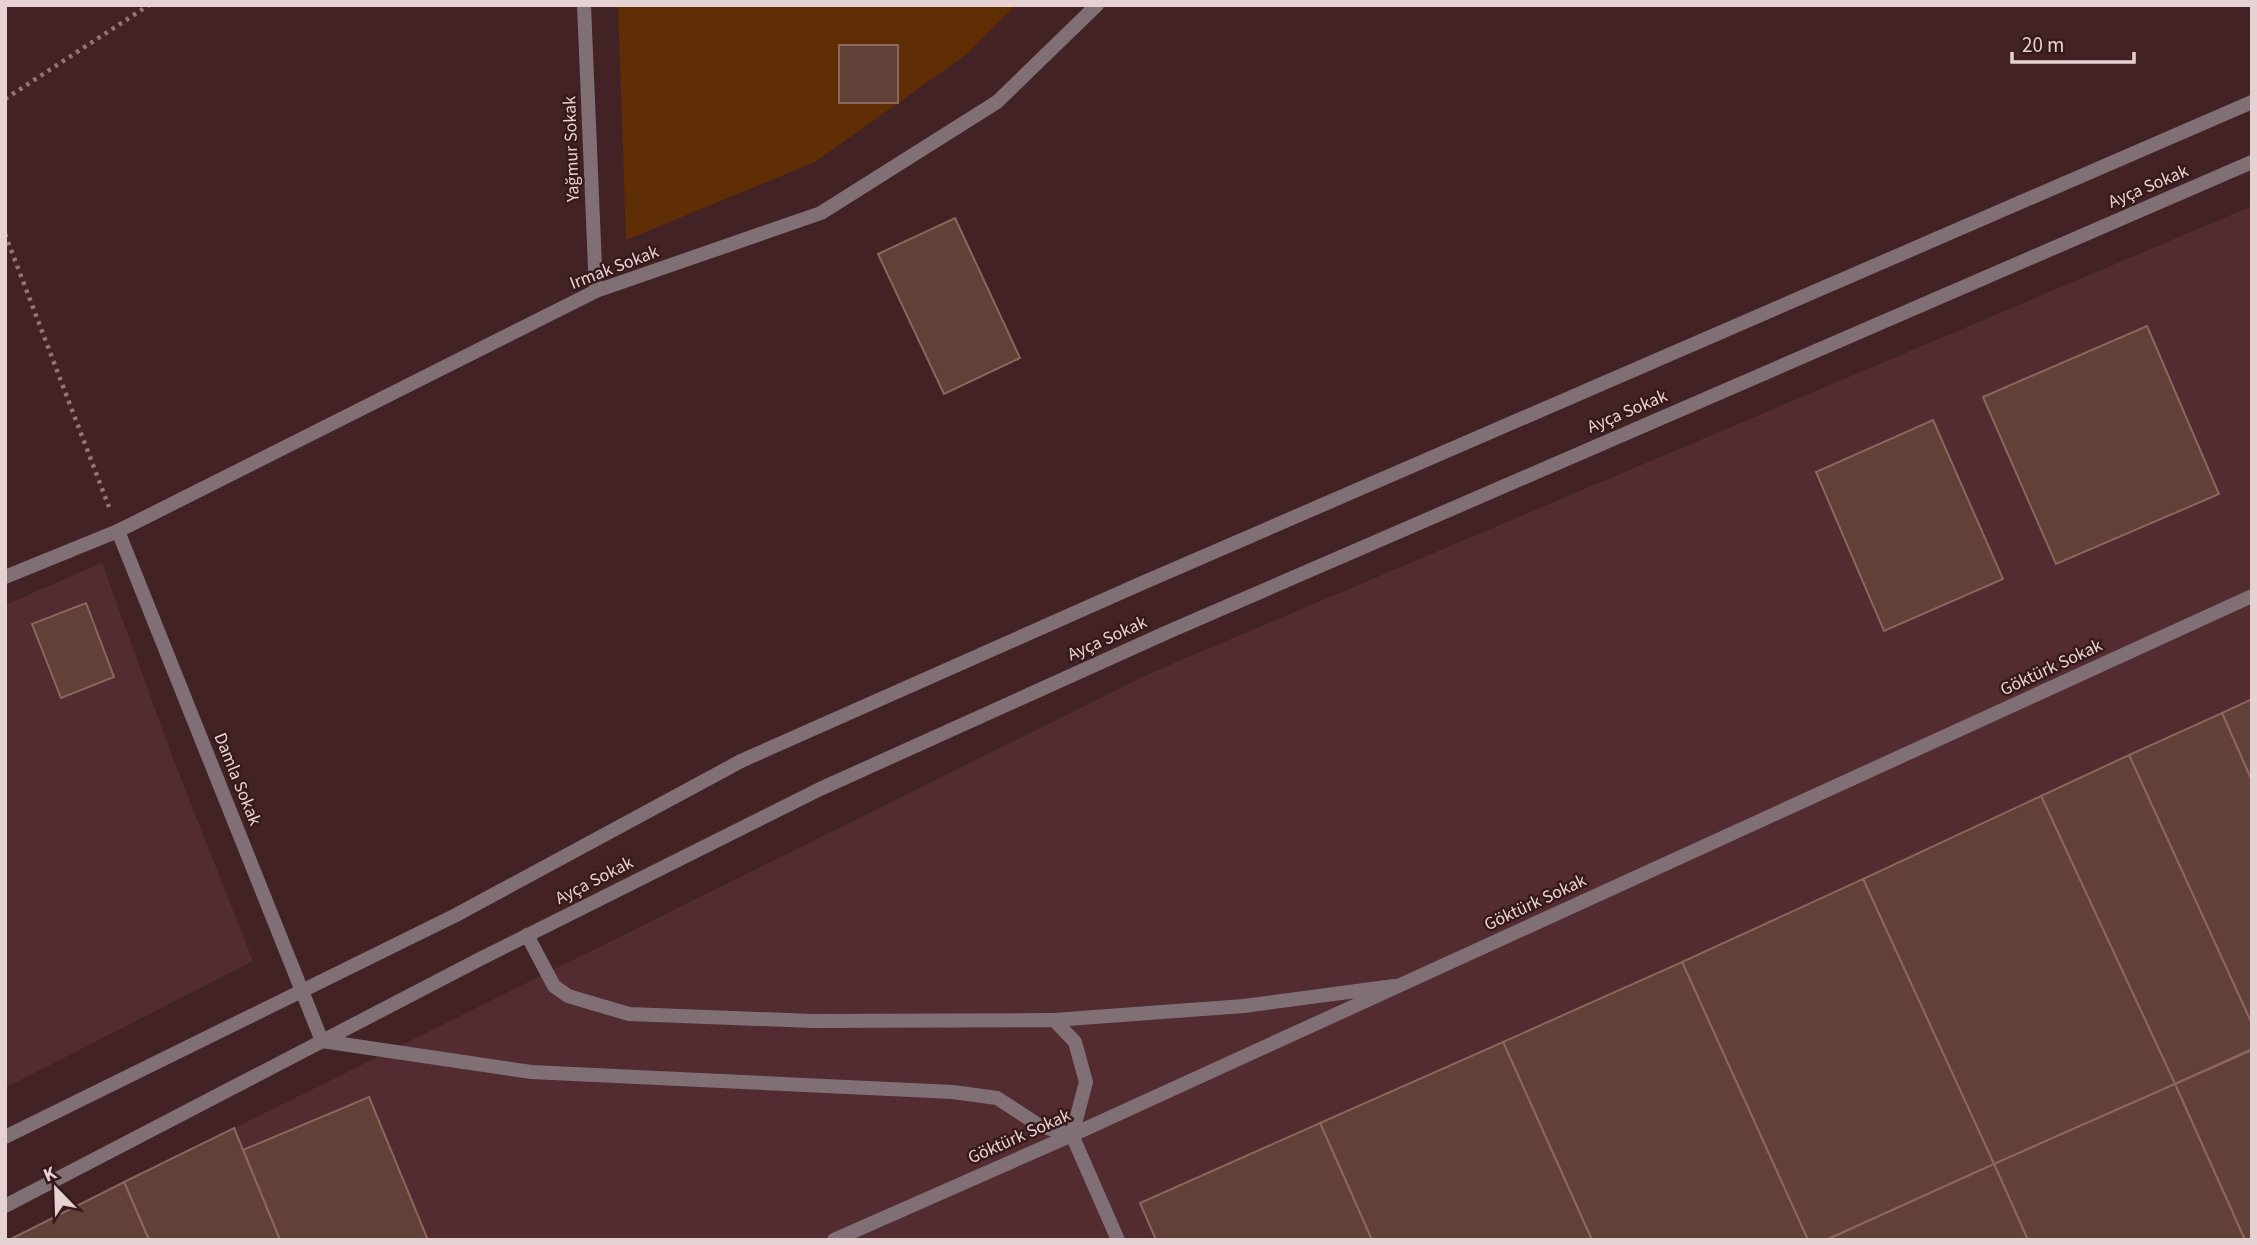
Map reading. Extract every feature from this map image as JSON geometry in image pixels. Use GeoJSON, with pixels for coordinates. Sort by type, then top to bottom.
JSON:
{"type":"FeatureCollection","features":[{"type":"Feature","properties":{"kind":"street","name":"Yağmur Sokak"},"geometry":{"type":"LineString","coordinates":[[584,5],[596,291]]}},
{"type":"Feature","properties":{"kind":"street","name":"Irmak Sokak"},"geometry":{"type":"LineString","coordinates":[[5,577],[118,531],[596,291],[821,213],[997,102],[1097,5]]}},
{"type":"Feature","properties":{"kind":"street","name":"Ayça Sokak"},"geometry":{"type":"LineString","coordinates":[[5,1137],[456,915],[741,761],[1140,584],[2252,102]]}},
{"type":"Feature","properties":{"kind":"street","name":"Ayça Sokak"},"geometry":{"type":"LineString","coordinates":[[5,1206],[527,935],[820,789],[1170,631],[2252,162]]}},
{"type":"Feature","properties":{"kind":"street","name":"Damla Sokak"},"geometry":{"type":"LineString","coordinates":[[118,531],[322,1041]]}},
{"type":"Feature","properties":{"kind":"street","name":"Göktürk Sokak"},"geometry":{"type":"LineString","coordinates":[[834,1240],[1072,1135],[2252,596]]}},
{"type":"Feature","properties":{"kind":"street"},"geometry":{"type":"LineString","coordinates":[[527,935],[554,986],[568,996],[629,1014],[814,1021],[1055,1020],[1244,1006],[1399,985]]}},
{"type":"Feature","properties":{"kind":"street"},"geometry":{"type":"LineString","coordinates":[[1055,1020],[1075,1042],[1086,1082],[1072,1135],[1118,1240]]}},
{"type":"Feature","properties":{"kind":"street"},"geometry":{"type":"LineString","coordinates":[[322,1041],[531,1072],[953,1091],[997,1098],[1040,1126],[1072,1135]]}},
{"type":"Feature","properties":{"kind":"path"},"geometry":{"type":"LineString","coordinates":[[5,99],[149,5]]}},
{"type":"Feature","properties":{"kind":"path"},"geometry":{"type":"LineString","coordinates":[[5,234],[118,531]]}},
{"type":"Feature","properties":{"kind":"shaded area"},"geometry":{"type":"Polygon","coordinates":[[[618,5],[1016,5],[967,54],[815,162],[626,240],[618,5]]]}},
{"type":"Feature","properties":{"kind":"shaded area"},"geometry":{"type":"Polygon","coordinates":[[[2252,206],[2252,1240],[9,1240],[1153,672],[2252,206]]]}},
{"type":"Feature","properties":{"kind":"shaded area"},"geometry":{"type":"Polygon","coordinates":[[[102,563],[174,761],[253,961],[5,1088],[5,605],[102,563]]]}},
{"type":"Feature","properties":{"kind":"building"},"geometry":{"type":"Polygon","coordinates":[[[839,45],[898,45],[898,103],[839,103],[839,45]]]}},
{"type":"Feature","properties":{"kind":"building"},"geometry":{"type":"Polygon","coordinates":[[[955,218],[1020,358],[944,394],[878,254],[955,218]]]}},
{"type":"Feature","properties":{"kind":"building"},"geometry":{"type":"Polygon","coordinates":[[[2147,326],[2219,494],[2056,564],[1983,397],[2147,326]]]}},
{"type":"Feature","properties":{"kind":"building"},"geometry":{"type":"Polygon","coordinates":[[[1933,420],[2003,579],[1884,631],[1816,472],[1933,420]]]}},
{"type":"Feature","properties":{"kind":"building"},"geometry":{"type":"Polygon","coordinates":[[[86,603],[114,677],[61,698],[32,624],[86,603]]]}},
{"type":"Feature","properties":{"kind":"building"},"geometry":{"type":"Polygon","coordinates":[[[2252,699],[2252,781],[2222,713],[2252,699]]]}},
{"type":"Feature","properties":{"kind":"building"},"geometry":{"type":"Polygon","coordinates":[[[2222,713],[2252,781],[2252,1024],[2129,755],[2222,713]]]}},
{"type":"Feature","properties":{"kind":"building"},"geometry":{"type":"Polygon","coordinates":[[[2129,755],[2252,1024],[2252,1049],[2175,1084],[2041,796],[2129,755]]]}},
{"type":"Feature","properties":{"kind":"building"},"geometry":{"type":"Polygon","coordinates":[[[2041,796],[2175,1084],[1994,1164],[1863,879],[2041,796]]]}},
{"type":"Feature","properties":{"kind":"building"},"geometry":{"type":"Polygon","coordinates":[[[1863,879],[1994,1164],[1826,1240],[1808,1240],[1682,962],[1863,879]]]}},
{"type":"Feature","properties":{"kind":"building"},"geometry":{"type":"Polygon","coordinates":[[[1682,962],[1808,1240],[1592,1240],[1503,1042],[1682,962]]]}},
{"type":"Feature","properties":{"kind":"building"},"geometry":{"type":"Polygon","coordinates":[[[1503,1042],[1592,1240],[1372,1240],[1320,1123],[1503,1042]]]}},
{"type":"Feature","properties":{"kind":"building"},"geometry":{"type":"Polygon","coordinates":[[[2252,1050],[2252,1240],[2245,1240],[2175,1084],[2252,1050]]]}},
{"type":"Feature","properties":{"kind":"building"},"geometry":{"type":"Polygon","coordinates":[[[2175,1084],[2245,1240],[2028,1240],[1994,1164],[2175,1084]]]}},
{"type":"Feature","properties":{"kind":"building"},"geometry":{"type":"Polygon","coordinates":[[[369,1097],[428,1240],[280,1240],[243,1150],[369,1097]]]}},
{"type":"Feature","properties":{"kind":"building"},"geometry":{"type":"Polygon","coordinates":[[[1320,1123],[1372,1240],[1156,1240],[1140,1203],[1320,1123]]]}},
{"type":"Feature","properties":{"kind":"building"},"geometry":{"type":"Polygon","coordinates":[[[234,1128],[280,1240],[149,1240],[124,1182],[234,1128]]]}},
{"type":"Feature","properties":{"kind":"building"},"geometry":{"type":"Polygon","coordinates":[[[1994,1164],[2028,1240],[1826,1240],[1994,1164]]]}},
{"type":"Feature","properties":{"kind":"building"},"geometry":{"type":"Polygon","coordinates":[[[124,1182],[149,1240],[9,1240],[124,1182]]]}}]}
